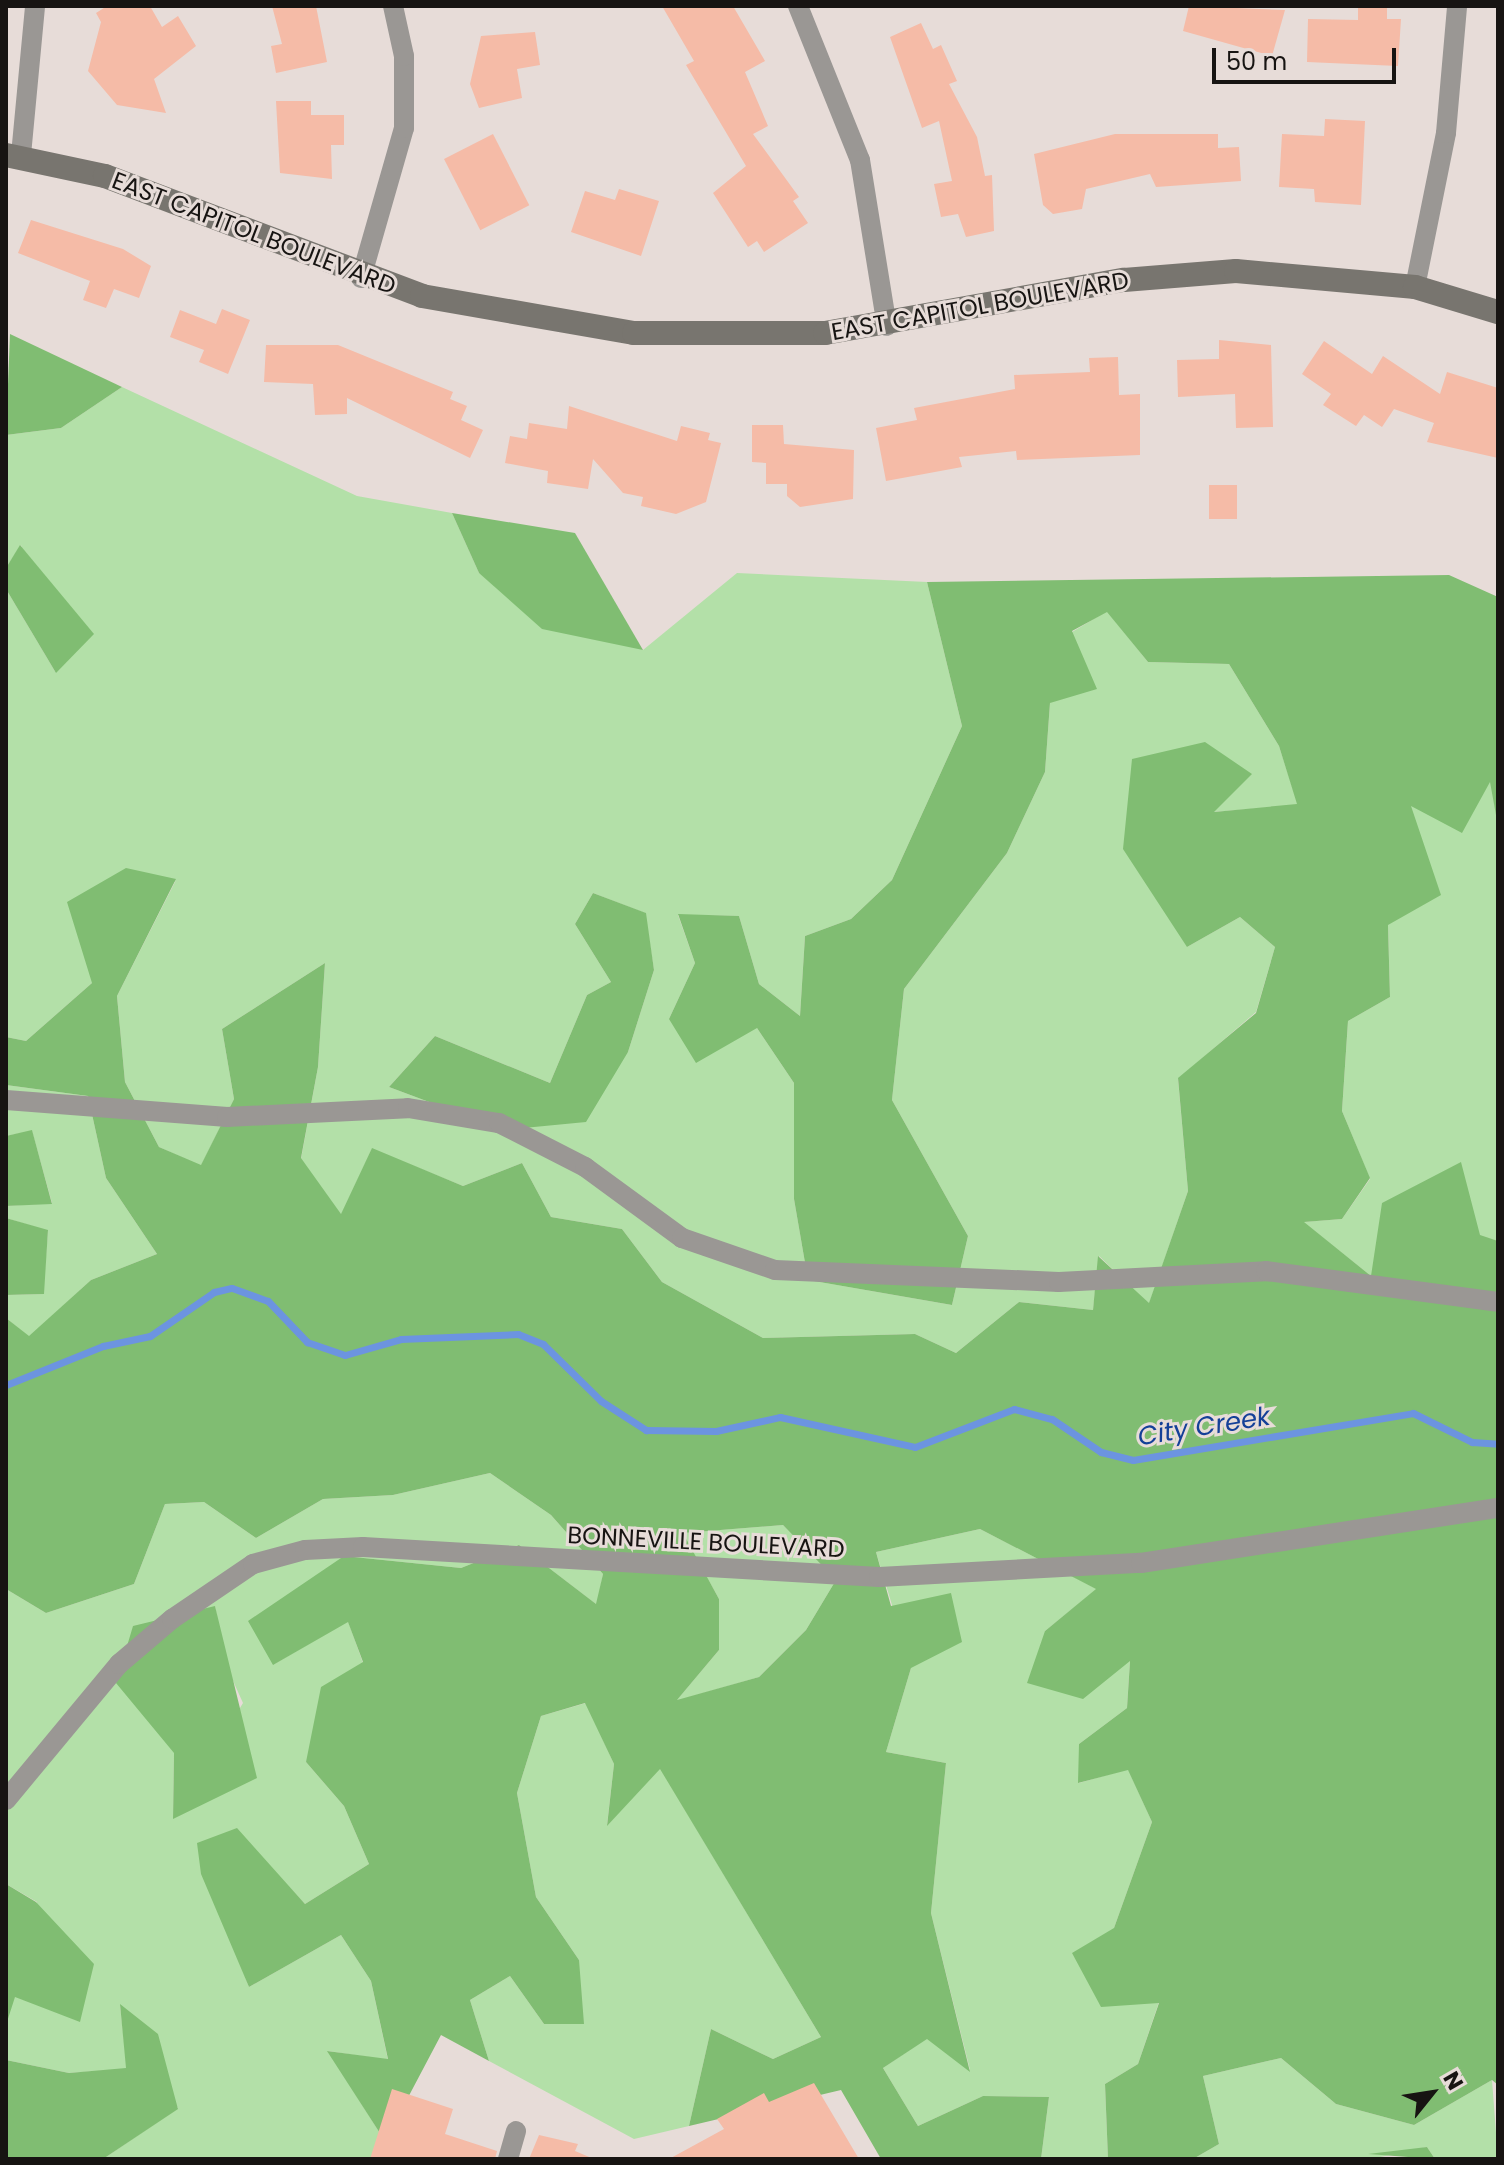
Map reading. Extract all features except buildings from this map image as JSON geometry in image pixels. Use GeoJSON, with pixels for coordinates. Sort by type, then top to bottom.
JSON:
{"type":"FeatureCollection","features":[{"type":"Feature","properties":{"kind":"street"},"geometry":{"type":"LineString","coordinates":[[14,155],[35,6]]}},
{"type":"Feature","properties":{"kind":"street"},"geometry":{"type":"LineString","coordinates":[[361,278],[404,128],[404,56],[393,6]]}},
{"type":"Feature","properties":{"kind":"street"},"geometry":{"type":"LineString","coordinates":[[798,6],[860,160],[887,326]]}},
{"type":"Feature","properties":{"kind":"street"},"geometry":{"type":"LineString","coordinates":[[1415,287],[1446,133],[1457,6]]}},
{"type":"Feature","properties":{"kind":"street","name":"EAST CAPITOL BOULEVARD"},"geometry":{"type":"LineString","coordinates":[[14,155],[105,176],[361,278],[492,313],[634,333],[770,336],[887,326],[1176,274],[1297,272],[1415,287],[1498,312]]}},
{"type":"Feature","properties":{"kind":"street"},"geometry":{"type":"LineString","coordinates":[[6,1100],[227,1117],[408,1108],[499,1123],[585,1167],[682,1238],[775,1270],[1059,1282],[1266,1271],[1498,1302]]}},
{"type":"Feature","properties":{"kind":"street","name":"BONNEVILLE BOULEVARD"},"geometry":{"type":"LineString","coordinates":[[6,1800],[119,1664],[172,1619],[253,1564],[305,1550],[390,1548],[879,1577],[1141,1563],[1498,1508]]}},
{"type":"Feature","properties":{"kind":"street"},"geometry":{"type":"LineString","coordinates":[[508,2159],[516,2131]]}},
{"type":"Feature","properties":{"kind":"green space"},"geometry":{"type":"Polygon","coordinates":[[[10,334],[122,387],[61,428],[6,435],[10,334]]]}},
{"type":"Feature","properties":{"kind":"green space"},"geometry":{"type":"Polygon","coordinates":[[[122,387],[357,496],[452,513],[479,573],[643,650],[737,573],[927,582],[962,726],[892,880],[851,919],[805,936],[800,1016],[759,984],[739,916],[678,915],[695,963],[669,1019],[757,1028],[794,1083],[794,1199],[808,1280],[952,1305],[968,1236],[892,1100],[904,989],[1007,853],[1045,772],[1050,703],[1072,632],[1107,611],[1148,662],[1229,664],[1279,746],[1298,805],[1213,812],[1205,742],[1187,947],[1240,917],[1275,947],[1256,1012],[1178,1079],[1188,1191],[1149,1304],[1099,1256],[1093,1310],[1019,1302],[956,1353],[915,1334],[763,1338],[662,1282],[622,1229],[551,1217],[522,1163],[463,1186],[372,1149],[341,1215],[301,1159],[318,1067],[325,963],[222,1029],[234,1099],[201,1166],[159,1147],[125,1082],[117,996],[176,880],[92,983],[26,1041],[6,1037],[6,589],[56,673],[21,545],[6,568],[6,435],[61,428],[122,387]],[[593,893],[575,924],[611,982],[587,995],[550,1083],[435,1036],[389,1087],[504,1130],[628,1052],[654,970],[645,913],[593,893]]]}},
{"type":"Feature","properties":{"kind":"green space"},"geometry":{"type":"Polygon","coordinates":[[[452,513],[575,533],[643,650],[542,629],[479,573],[452,513]]]}},
{"type":"Feature","properties":{"kind":"green space"},"geometry":{"type":"Polygon","coordinates":[[[20,545],[94,634],[56,673],[6,589],[6,568],[20,545]]]}},
{"type":"Feature","properties":{"kind":"green space"},"geometry":{"type":"Polygon","coordinates":[[[1449,575],[1498,597],[1498,826],[1490,782],[1462,833],[1411,806],[1441,895],[1388,925],[1390,997],[1348,1021],[1342,1111],[1370,1178],[1342,1219],[1304,1222],[1371,1276],[1382,1203],[1461,1162],[1480,1235],[1498,1241],[1498,2085],[1492,2080],[1414,2125],[1336,2104],[1281,2058],[1203,2076],[1219,2144],[1193,2159],[1108,2159],[1105,2084],[1138,2064],[1159,2003],[1101,2007],[1072,1953],[1114,1928],[1152,1822],[1128,1770],[1078,1783],[1079,1744],[1127,1708],[1130,1661],[1083,1699],[1027,1683],[1045,1631],[1096,1589],[980,1529],[876,1552],[891,1606],[951,1593],[962,1642],[911,1668],[886,1752],[946,1763],[931,1913],[970,2072],[927,2039],[883,2068],[918,2126],[983,2096],[1049,2097],[1041,2159],[881,2159],[841,2090],[689,2126],[711,2029],[773,2059],[821,2037],[660,1769],[607,1826],[614,1764],[585,1703],[541,1716],[517,1793],[536,1897],[579,1960],[584,2024],[544,2024],[510,1976],[470,2000],[489,2061],[441,2035],[385,2141],[327,2051],[388,2059],[371,1981],[341,1935],[249,1987],[201,1874],[197,1843],[237,1828],[305,1904],[369,1864],[344,1806],[306,1762],[321,1687],[363,1662],[348,1622],[273,1665],[248,1621],[344,1556],[461,1568],[519,1545],[596,1604],[603,1574],[551,1515],[490,1473],[393,1495],[323,1499],[256,1538],[204,1502],[165,1504],[134,1584],[46,1613],[6,1589],[6,1318],[29,1336],[91,1280],[157,1254],[106,1178],[88,1096],[6,1085],[6,1037],[26,1041],[92,983],[67,902],[126,868],[176,879],[117,996],[125,1082],[159,1147],[201,1165],[234,1099],[222,1029],[325,963],[318,1067],[301,1158],[341,1214],[372,1148],[463,1186],[522,1163],[551,1217],[622,1229],[662,1282],[763,1338],[915,1334],[956,1353],[1019,1302],[1093,1310],[1098,1256],[1149,1303],[1188,1191],[1178,1078],[1256,1013],[1275,947],[1240,917],[1187,947],[1123,849],[1132,759],[1205,742],[1252,774],[1214,812],[1297,804],[1279,746],[1229,664],[1148,662],[1107,612],[1072,631],[1097,689],[1050,703],[1045,772],[1007,853],[904,989],[892,1100],[968,1236],[952,1305],[808,1280],[794,1199],[794,1083],[757,1028],[696,1063],[669,1019],[695,963],[678,914],[739,916],[759,984],[800,1016],[805,936],[851,919],[892,880],[962,726],[927,582],[1449,575]],[[783,1525],[683,1533],[719,1599],[719,1650],[677,1700],[759,1677],[806,1630],[836,1580],[783,1525]]]}},
{"type":"Feature","properties":{"kind":"green space"},"geometry":{"type":"Polygon","coordinates":[[[1491,781],[1498,826],[1498,1241],[1480,1236],[1371,1276],[1303,1222],[1342,1219],[1370,1179],[1342,1111],[1348,1021],[1390,997],[1388,925],[1411,805],[1491,781]]]}},
{"type":"Feature","properties":{"kind":"green space"},"geometry":{"type":"Polygon","coordinates":[[[593,893],[646,913],[654,970],[628,1052],[586,1122],[504,1130],[389,1087],[435,1036],[550,1083],[587,995],[611,982],[575,924],[593,893]]]}},
{"type":"Feature","properties":{"kind":"green space"},"geometry":{"type":"Polygon","coordinates":[[[6,1085],[88,1096],[106,1178],[157,1254],[91,1280],[29,1337],[6,1318],[6,1295],[43,1294],[48,1231],[6,1218],[6,1206],[52,1203],[32,1131],[6,1136],[6,1085]]]}},
{"type":"Feature","properties":{"kind":"green space"},"geometry":{"type":"Polygon","coordinates":[[[32,1130],[52,1204],[6,1206],[6,1136],[32,1130]]]}},
{"type":"Feature","properties":{"kind":"green space"},"geometry":{"type":"Polygon","coordinates":[[[6,1218],[48,1230],[44,1294],[6,1295],[6,1218]]]}},
{"type":"Feature","properties":{"kind":"green space"},"geometry":{"type":"Polygon","coordinates":[[[490,1473],[551,1515],[603,1574],[597,1605],[519,1545],[461,1568],[344,1556],[274,1664],[348,1621],[363,1663],[306,1762],[344,1806],[369,1864],[305,1904],[277,1874],[234,1947],[249,1987],[341,1935],[371,1981],[388,2060],[328,2051],[385,2141],[376,2159],[103,2159],[178,2108],[120,2005],[127,2069],[69,2073],[6,2060],[6,2025],[37,1902],[6,1884],[6,1589],[46,1613],[134,1584],[165,1504],[204,1502],[256,1538],[323,1499],[393,1495],[490,1473]],[[215,1606],[174,1753],[173,1818],[243,1703],[225,1663],[215,1606]]]}},
{"type":"Feature","properties":{"kind":"green space"},"geometry":{"type":"Polygon","coordinates":[[[783,1525],[836,1580],[806,1630],[759,1677],[676,1701],[719,1650],[719,1599],[682,1533],[783,1525]]]}},
{"type":"Feature","properties":{"kind":"green space"},"geometry":{"type":"Polygon","coordinates":[[[980,1529],[1097,1589],[1045,1631],[1130,1660],[1127,1708],[1079,1744],[1079,1783],[1128,1769],[1152,1822],[1114,1928],[1159,2002],[1138,2064],[1105,2084],[1108,2159],[1041,2159],[1049,2097],[983,2096],[918,2126],[883,2068],[927,2038],[970,2070],[931,1913],[946,1763],[886,1752],[911,1668],[876,1552],[980,1529]]]}},
{"type":"Feature","properties":{"kind":"green space"},"geometry":{"type":"Polygon","coordinates":[[[215,1606],[257,1778],[173,1819],[174,1753],[116,1683],[133,1626],[215,1606]]]}},
{"type":"Feature","properties":{"kind":"green space"},"geometry":{"type":"Polygon","coordinates":[[[586,1703],[614,1764],[607,1825],[660,1768],[821,2037],[773,2059],[711,2029],[689,2126],[634,2139],[489,2061],[470,2000],[510,1976],[544,2024],[579,1960],[536,1897],[517,1793],[541,1716],[586,1703]]]}},
{"type":"Feature","properties":{"kind":"green space"},"geometry":{"type":"Polygon","coordinates":[[[6,1884],[36,1902],[94,1964],[80,2022],[15,1997],[6,2025],[6,1884]]]}},
{"type":"Feature","properties":{"kind":"green space"},"geometry":{"type":"Polygon","coordinates":[[[120,2004],[158,2034],[178,2109],[103,2159],[6,2159],[6,2060],[69,2073],[126,2068],[120,2004]]]}},
{"type":"Feature","properties":{"kind":"green space"},"geometry":{"type":"Polygon","coordinates":[[[1281,2058],[1336,2104],[1414,2125],[1492,2080],[1498,2159],[1435,2159],[1427,2147],[1371,2159],[1193,2159],[1219,2144],[1203,2076],[1281,2058]]]}},
{"type":"Feature","properties":{"kind":"green space"},"geometry":{"type":"Polygon","coordinates":[[[1427,2147],[1435,2159],[1368,2154],[1427,2147]]]}},
{"type":"Feature","properties":{"kind":"waterway","name":"City Creek"},"geometry":{"type":"LineString","coordinates":[[6,1385],[103,1346],[150,1336],[214,1292],[232,1288],[268,1301],[307,1342],[345,1355],[401,1339],[518,1334],[543,1344],[601,1401],[646,1430],[716,1431],[780,1417],[915,1447],[1014,1409],[1052,1419],[1101,1452],[1133,1460],[1413,1413],[1472,1442],[1498,1444]]}}]}
